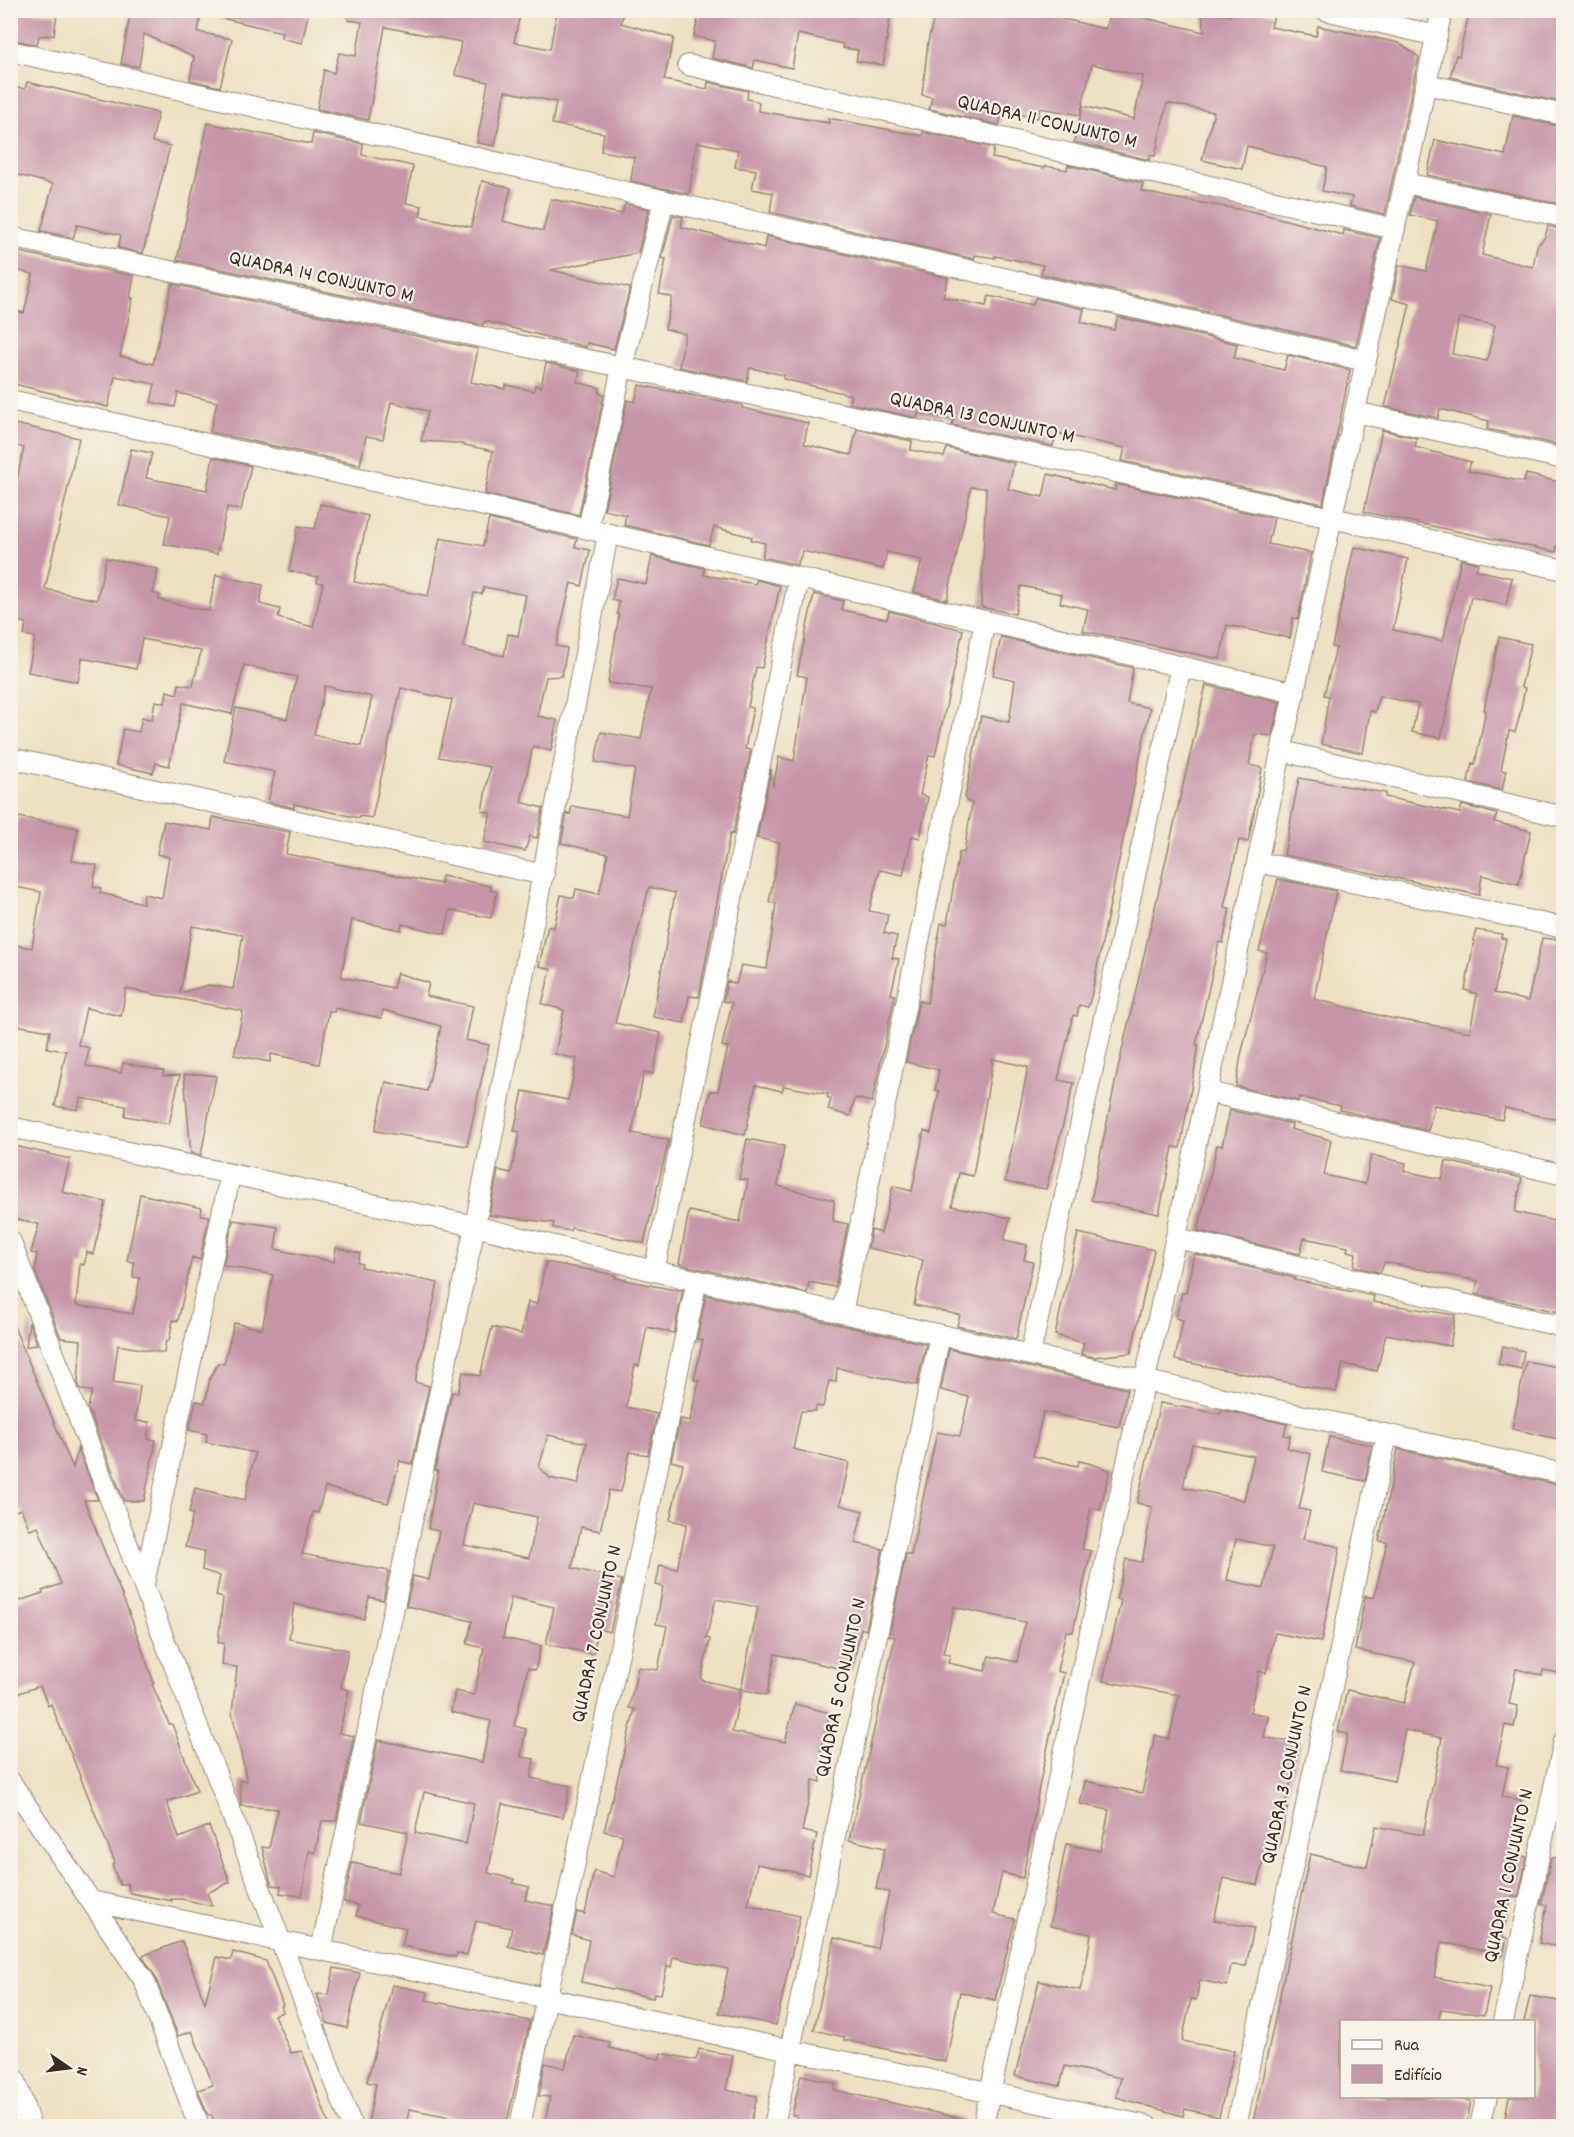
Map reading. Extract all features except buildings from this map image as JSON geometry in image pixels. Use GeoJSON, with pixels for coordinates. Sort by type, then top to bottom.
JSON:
{"type":"FeatureCollection","features":[{"type":"Feature","properties":{"kind":"main road"},"geometry":{"type":"LineString","coordinates":[[10,2083],[22,2127]]}},
{"type":"Feature","properties":{"kind":"main road"},"geometry":{"type":"LineString","coordinates":[[10,2103],[22,2127]]}},
{"type":"Feature","properties":{"kind":"street"},"geometry":{"type":"LineString","coordinates":[[1325,10],[1437,36]]}},
{"type":"Feature","properties":{"kind":"street"},"geometry":{"type":"LineString","coordinates":[[983,2127],[1442,10]]}},
{"type":"Feature","properties":{"kind":"street"},"geometry":{"type":"LineString","coordinates":[[10,51],[1366,361]]}},
{"type":"Feature","properties":{"kind":"street","name":"QUADRA 11 CONJUNTO M"},"geometry":{"type":"LineString","coordinates":[[688,65],[1395,229]]}},
{"type":"Feature","properties":{"kind":"street"},"geometry":{"type":"LineString","coordinates":[[1426,84],[1563,115]]}},
{"type":"Feature","properties":{"kind":"street"},"geometry":{"type":"LineString","coordinates":[[1405,183],[1563,217]]}},
{"type":"Feature","properties":{"kind":"street"},"geometry":{"type":"LineString","coordinates":[[588,529],[622,367],[664,200]]}},
{"type":"Feature","properties":{"kind":"street","name":"QUADRA 14 CONJUNTO M"},"geometry":{"type":"LineString","coordinates":[[10,237],[622,367]]}},
{"type":"Feature","properties":{"kind":"street","name":"QUADRA 13 CONJUNTO M"},"geometry":{"type":"LineString","coordinates":[[622,367],[1332,518],[1563,570]]}},
{"type":"Feature","properties":{"kind":"street"},"geometry":{"type":"LineString","coordinates":[[10,400],[588,529],[1295,693]]}},
{"type":"Feature","properties":{"kind":"street"},"geometry":{"type":"LineString","coordinates":[[1355,412],[1563,459]]}},
{"type":"Feature","properties":{"kind":"street"},"geometry":{"type":"LineString","coordinates":[[321,1950],[475,1226],[608,534]]}},
{"type":"Feature","properties":{"kind":"street"},"geometry":{"type":"LineString","coordinates":[[654,1271],[799,578]]}},
{"type":"Feature","properties":{"kind":"street"},"geometry":{"type":"LineString","coordinates":[[842,1313],[985,621]]}},
{"type":"Feature","properties":{"kind":"street"},"geometry":{"type":"LineString","coordinates":[[1030,1355],[1181,666]]}},
{"type":"Feature","properties":{"kind":"street"},"geometry":{"type":"LineString","coordinates":[[1282,751],[1563,817]]}},
{"type":"Feature","properties":{"kind":"street"},"geometry":{"type":"LineString","coordinates":[[10,758],[544,875]]}},
{"type":"Feature","properties":{"kind":"street"},"geometry":{"type":"LineString","coordinates":[[1258,862],[1563,928]]}},
{"type":"Feature","properties":{"kind":"street"},"geometry":{"type":"LineString","coordinates":[[1208,1092],[1563,1175]]}},
{"type":"Feature","properties":{"kind":"street"},"geometry":{"type":"LineString","coordinates":[[10,1127],[230,1176],[475,1226],[654,1271],[1563,1474]]}},
{"type":"Feature","properties":{"kind":"street"},"geometry":{"type":"LineString","coordinates":[[144,1584],[230,1176]]}},
{"type":"Feature","properties":{"kind":"street"},"geometry":{"type":"LineString","coordinates":[[1176,1238],[1563,1326]]}},
{"type":"Feature","properties":{"kind":"street"},"geometry":{"type":"LineString","coordinates":[[10,1240],[352,2127]]}},
{"type":"Feature","properties":{"kind":"street","name":"QUADRA 7 CONJUNTO N"},"geometry":{"type":"LineString","coordinates":[[520,2127],[545,1998],[697,1280]]}},
{"type":"Feature","properties":{"kind":"street","name":"QUADRA 5 CONJUNTO N"},"geometry":{"type":"LineString","coordinates":[[774,2127],[940,1335]]}},
{"type":"Feature","properties":{"kind":"street","name":"QUADRA 3 CONJUNTO N"},"geometry":{"type":"LineString","coordinates":[[1236,2127],[1387,1435]]}},
{"type":"Feature","properties":{"kind":"street","name":"QUADRA 1 CONJUNTO N"},"geometry":{"type":"LineString","coordinates":[[1503,2020],[1563,1741]]}},
{"type":"Feature","properties":{"kind":"street"},"geometry":{"type":"LineString","coordinates":[[10,1781],[144,1980],[199,2127]]}},
{"type":"Feature","properties":{"kind":"street"},"geometry":{"type":"LineString","coordinates":[[91,1901],[1147,2127]]}},
{"type":"Feature","properties":{"kind":"street"},"geometry":{"type":"LineString","coordinates":[[1480,2127],[1487,2098]]}}]}
